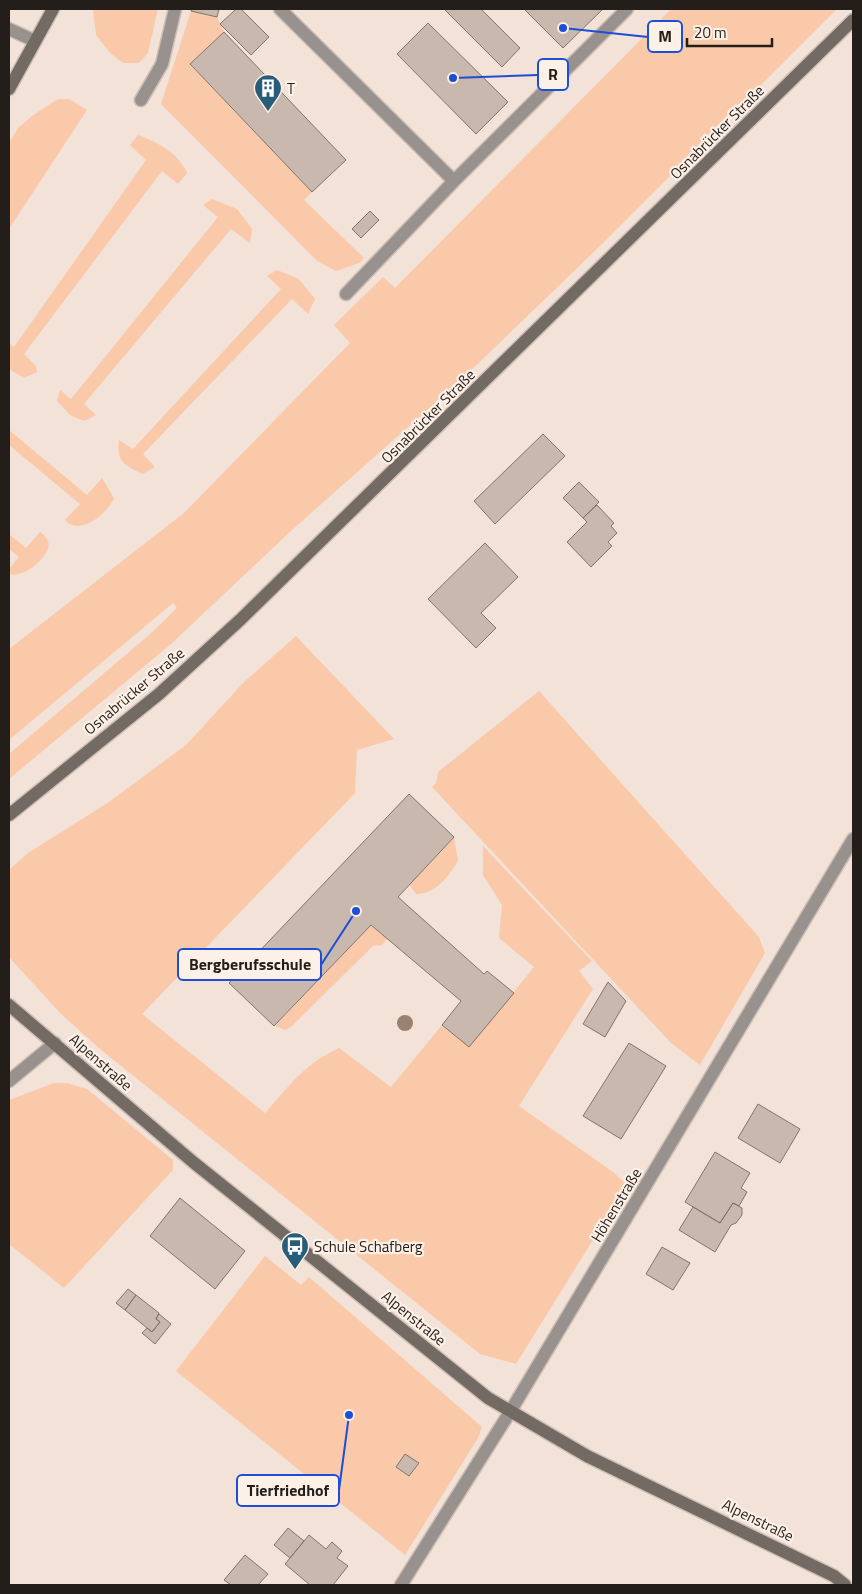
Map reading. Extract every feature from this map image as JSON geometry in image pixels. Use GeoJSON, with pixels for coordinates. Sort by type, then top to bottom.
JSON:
{"type":"FeatureCollection","features":[{"type":"Feature","properties":{"kind":"main road"},"geometry":{"type":"LineString","coordinates":[[9,89],[53,9]]}},
{"type":"Feature","properties":{"kind":"main road","name":"Osnabrücker Straße"},"geometry":{"type":"LineString","coordinates":[[9,815],[159,694],[254,607],[853,20]]}},
{"type":"Feature","properties":{"kind":"main road","name":"Alpenstraße"},"geometry":{"type":"LineString","coordinates":[[9,1005],[193,1162],[488,1398],[588,1456],[749,1533],[834,1576],[845,1585]]}},
{"type":"Feature","properties":{"kind":"street"},"geometry":{"type":"LineString","coordinates":[[141,100],[162,64],[175,9]]}},
{"type":"Feature","properties":{"kind":"street"},"geometry":{"type":"LineString","coordinates":[[280,9],[454,181]]}},
{"type":"Feature","properties":{"kind":"street"},"geometry":{"type":"LineString","coordinates":[[346,294],[454,181],[627,9]]}},
{"type":"Feature","properties":{"kind":"street"},"geometry":{"type":"LineString","coordinates":[[9,28],[35,41]]}},
{"type":"Feature","properties":{"kind":"street","name":"Höhenstraße"},"geometry":{"type":"LineString","coordinates":[[401,1585],[510,1412],[853,839]]}},
{"type":"Feature","properties":{"kind":"street"},"geometry":{"type":"LineString","coordinates":[[9,1081],[55,1043]]}},
{"type":"Feature","properties":{"kind":"shaded area"},"geometry":{"type":"Polygon","coordinates":[[[93,9],[158,9],[148,53],[139,63],[123,63],[110,53],[96,35],[93,9]]]}},
{"type":"Feature","properties":{"kind":"shaded area"},"geometry":{"type":"Polygon","coordinates":[[[671,9],[837,9],[601,245],[461,380],[292,530],[171,644],[9,779],[9,754],[149,635],[177,608],[173,603],[9,740],[9,649],[184,513],[350,343],[334,325],[383,277],[395,288],[671,9]]]}},
{"type":"Feature","properties":{"kind":"shaded area"},"geometry":{"type":"Polygon","coordinates":[[[191,11],[217,17],[224,32],[190,65],[312,192],[304,200],[364,258],[359,263],[336,271],[317,261],[161,104],[191,11]]]}},
{"type":"Feature","properties":{"kind":"shaded area"},"geometry":{"type":"Polygon","coordinates":[[[58,99],[69,99],[87,110],[9,229],[9,143],[18,128],[58,99]]]}},
{"type":"Feature","properties":{"kind":"shaded area"},"geometry":{"type":"Polygon","coordinates":[[[138,135],[167,149],[179,160],[187,173],[178,184],[162,171],[24,354],[36,366],[37,372],[24,378],[9,369],[9,343],[14,347],[146,160],[130,145],[138,135]]]}},
{"type":"Feature","properties":{"kind":"shaded area"},"geometry":{"type":"Polygon","coordinates":[[[212,199],[237,209],[252,229],[250,243],[231,229],[84,404],[96,415],[84,421],[70,415],[57,401],[60,390],[71,399],[218,217],[203,205],[212,199]]]}},
{"type":"Feature","properties":{"kind":"shaded area"},"geometry":{"type":"Polygon","coordinates":[[[277,270],[299,279],[315,299],[308,314],[292,299],[143,454],[155,467],[143,474],[127,466],[119,453],[119,440],[133,449],[281,289],[267,276],[277,270]]]}},
{"type":"Feature","properties":{"kind":"shaded area"},"geometry":{"type":"Polygon","coordinates":[[[9,430],[87,495],[102,478],[114,498],[111,504],[93,521],[78,526],[71,525],[65,520],[80,504],[9,445],[9,430]]]}},
{"type":"Feature","properties":{"kind":"shaded area"},"geometry":{"type":"Polygon","coordinates":[[[40,532],[48,541],[46,553],[28,570],[15,575],[9,574],[9,569],[19,557],[9,549],[9,534],[26,548],[40,532]]]}},
{"type":"Feature","properties":{"kind":"shaded area"},"geometry":{"type":"Polygon","coordinates":[[[296,636],[394,739],[357,750],[355,793],[142,1014],[265,1113],[290,1084],[307,1068],[339,1048],[391,1087],[442,1025],[469,1047],[534,967],[499,938],[502,905],[483,875],[483,846],[592,961],[579,971],[593,989],[519,1106],[613,1172],[627,1185],[516,1364],[480,1354],[100,1049],[60,1013],[9,957],[9,870],[28,853],[109,802],[186,745],[244,682],[296,636]]]}},
{"type":"Feature","properties":{"kind":"shaded area"},"geometry":{"type":"Polygon","coordinates":[[[539,691],[759,937],[765,953],[700,1065],[671,1043],[432,787],[436,783],[438,772],[539,691]]]}},
{"type":"Feature","properties":{"kind":"shaded area"},"geometry":{"type":"Polygon","coordinates":[[[454,837],[458,861],[454,867],[441,884],[430,891],[416,894],[409,884],[454,837]]]}},
{"type":"Feature","properties":{"kind":"shaded area"},"geometry":{"type":"Polygon","coordinates":[[[371,925],[387,939],[382,945],[373,946],[291,1027],[285,1030],[275,1026],[371,925]]]}},
{"type":"Feature","properties":{"kind":"shaded area"},"geometry":{"type":"Polygon","coordinates":[[[54,1083],[67,1083],[87,1089],[173,1160],[173,1170],[64,1288],[9,1244],[9,1100],[54,1083]]]}},
{"type":"Feature","properties":{"kind":"shaded area"},"geometry":{"type":"Polygon","coordinates":[[[265,1256],[301,1285],[309,1277],[482,1427],[478,1438],[405,1555],[176,1371],[265,1256]]]}},
{"type":"Feature","properties":{"kind":"building"},"geometry":{"type":"Polygon","coordinates":[[[192,9],[219,9],[217,17],[191,11],[192,9]]]}},
{"type":"Feature","properties":{"kind":"building"},"geometry":{"type":"Polygon","coordinates":[[[236,9],[241,9],[269,37],[251,55],[220,24],[236,9]]]}},
{"type":"Feature","properties":{"kind":"building"},"geometry":{"type":"Polygon","coordinates":[[[444,9],[481,9],[520,48],[502,67],[444,9]]]}},
{"type":"Feature","properties":{"kind":"building"},"geometry":{"type":"Polygon","coordinates":[[[524,9],[603,9],[563,48],[524,9]]]}},
{"type":"Feature","properties":{"kind":"building"},"geometry":{"type":"Polygon","coordinates":[[[428,23],[508,102],[476,134],[397,54],[428,23]]]}},
{"type":"Feature","properties":{"kind":"building","name":"T"},"geometry":{"type":"Polygon","coordinates":[[[224,32],[346,160],[312,192],[190,64],[224,32]]]}},
{"type":"Feature","properties":{"kind":"building"},"geometry":{"type":"Polygon","coordinates":[[[370,211],[379,220],[361,238],[352,229],[370,211]]]}},
{"type":"Feature","properties":{"kind":"building"},"geometry":{"type":"Polygon","coordinates":[[[543,434],[565,456],[495,524],[474,501],[543,434]]]}},
{"type":"Feature","properties":{"kind":"building"},"geometry":{"type":"Polygon","coordinates":[[[579,482],[599,502],[583,518],[563,498],[579,482]]]}},
{"type":"Feature","properties":{"kind":"building"},"geometry":{"type":"Polygon","coordinates":[[[597,505],[614,523],[611,526],[617,533],[608,542],[612,546],[591,567],[567,542],[587,522],[583,518],[597,505]]]}},
{"type":"Feature","properties":{"kind":"building"},"geometry":{"type":"Polygon","coordinates":[[[485,543],[518,577],[481,613],[496,628],[476,648],[428,599],[485,543]]]}},
{"type":"Feature","properties":{"kind":"building"},"geometry":{"type":"Polygon","coordinates":[[[409,794],[454,837],[398,897],[484,974],[487,971],[514,993],[469,1047],[442,1025],[461,1001],[371,925],[274,1026],[229,983],[409,794]]]}},
{"type":"Feature","properties":{"kind":"building"},"geometry":{"type":"Polygon","coordinates":[[[608,982],[626,1001],[605,1037],[583,1024],[608,982]]]}},
{"type":"Feature","properties":{"kind":"building"},"geometry":{"type":"Polygon","coordinates":[[[629,1043],[666,1066],[621,1139],[583,1116],[629,1043]]]}},
{"type":"Feature","properties":{"kind":"building"},"geometry":{"type":"Polygon","coordinates":[[[758,1104],[800,1129],[780,1163],[738,1138],[758,1104]]]}},
{"type":"Feature","properties":{"kind":"building"},"geometry":{"type":"Polygon","coordinates":[[[715,1152],[750,1173],[741,1188],[747,1192],[739,1206],[733,1203],[720,1223],[685,1202],[715,1152]]]}},
{"type":"Feature","properties":{"kind":"building"},"geometry":{"type":"Polygon","coordinates":[[[180,1198],[245,1251],[215,1289],[150,1236],[180,1198]]]}},
{"type":"Feature","properties":{"kind":"building"},"geometry":{"type":"Polygon","coordinates":[[[733,1203],[742,1208],[742,1215],[736,1223],[731,1225],[715,1252],[679,1230],[693,1207],[720,1223],[733,1203]]]}},
{"type":"Feature","properties":{"kind":"building"},"geometry":{"type":"Polygon","coordinates":[[[662,1247],[690,1263],[673,1290],[646,1274],[662,1247]]]}},
{"type":"Feature","properties":{"kind":"building"},"geometry":{"type":"Polygon","coordinates":[[[128,1289],[136,1295],[125,1310],[116,1303],[128,1289]]]}},
{"type":"Feature","properties":{"kind":"building"},"geometry":{"type":"Polygon","coordinates":[[[136,1295],[159,1313],[156,1319],[160,1322],[152,1332],[125,1310],[136,1295]]]}},
{"type":"Feature","properties":{"kind":"building"},"geometry":{"type":"Polygon","coordinates":[[[159,1314],[171,1324],[155,1344],[142,1333],[147,1328],[152,1332],[160,1322],[156,1319],[159,1314]]]}},
{"type":"Feature","properties":{"kind":"building"},"geometry":{"type":"Polygon","coordinates":[[[405,1454],[419,1463],[409,1476],[396,1467],[405,1454]]]}},
{"type":"Feature","properties":{"kind":"building"},"geometry":{"type":"Polygon","coordinates":[[[288,1528],[304,1541],[290,1558],[274,1545],[288,1528]]]}},
{"type":"Feature","properties":{"kind":"building"},"geometry":{"type":"Polygon","coordinates":[[[309,1535],[326,1549],[332,1542],[342,1551],[337,1558],[348,1566],[333,1585],[310,1585],[285,1564],[309,1535]]]}},
{"type":"Feature","properties":{"kind":"building"},"geometry":{"type":"Polygon","coordinates":[[[245,1555],[268,1574],[258,1585],[231,1585],[224,1580],[245,1555]]]}},
{"type":"Feature","properties":{"kind":"place","name":"M"},"geometry":{"type":"Point","coordinates":[563,28]}},
{"type":"Feature","properties":{"kind":"place","name":"R"},"geometry":{"type":"Point","coordinates":[453,78]}},
{"type":"Feature","properties":{"kind":"place","name":"T"},"geometry":{"type":"Point","coordinates":[268,112]}},
{"type":"Feature","properties":{"kind":"place","name":"Bergberufsschule"},"geometry":{"type":"Point","coordinates":[356,911]}},
{"type":"Feature","properties":{"kind":"place","name":"Schule Schafberg"},"geometry":{"type":"Point","coordinates":[295,1270]}},
{"type":"Feature","properties":{"kind":"place","name":"Tierfriedhof"},"geometry":{"type":"Point","coordinates":[349,1415]}}]}
